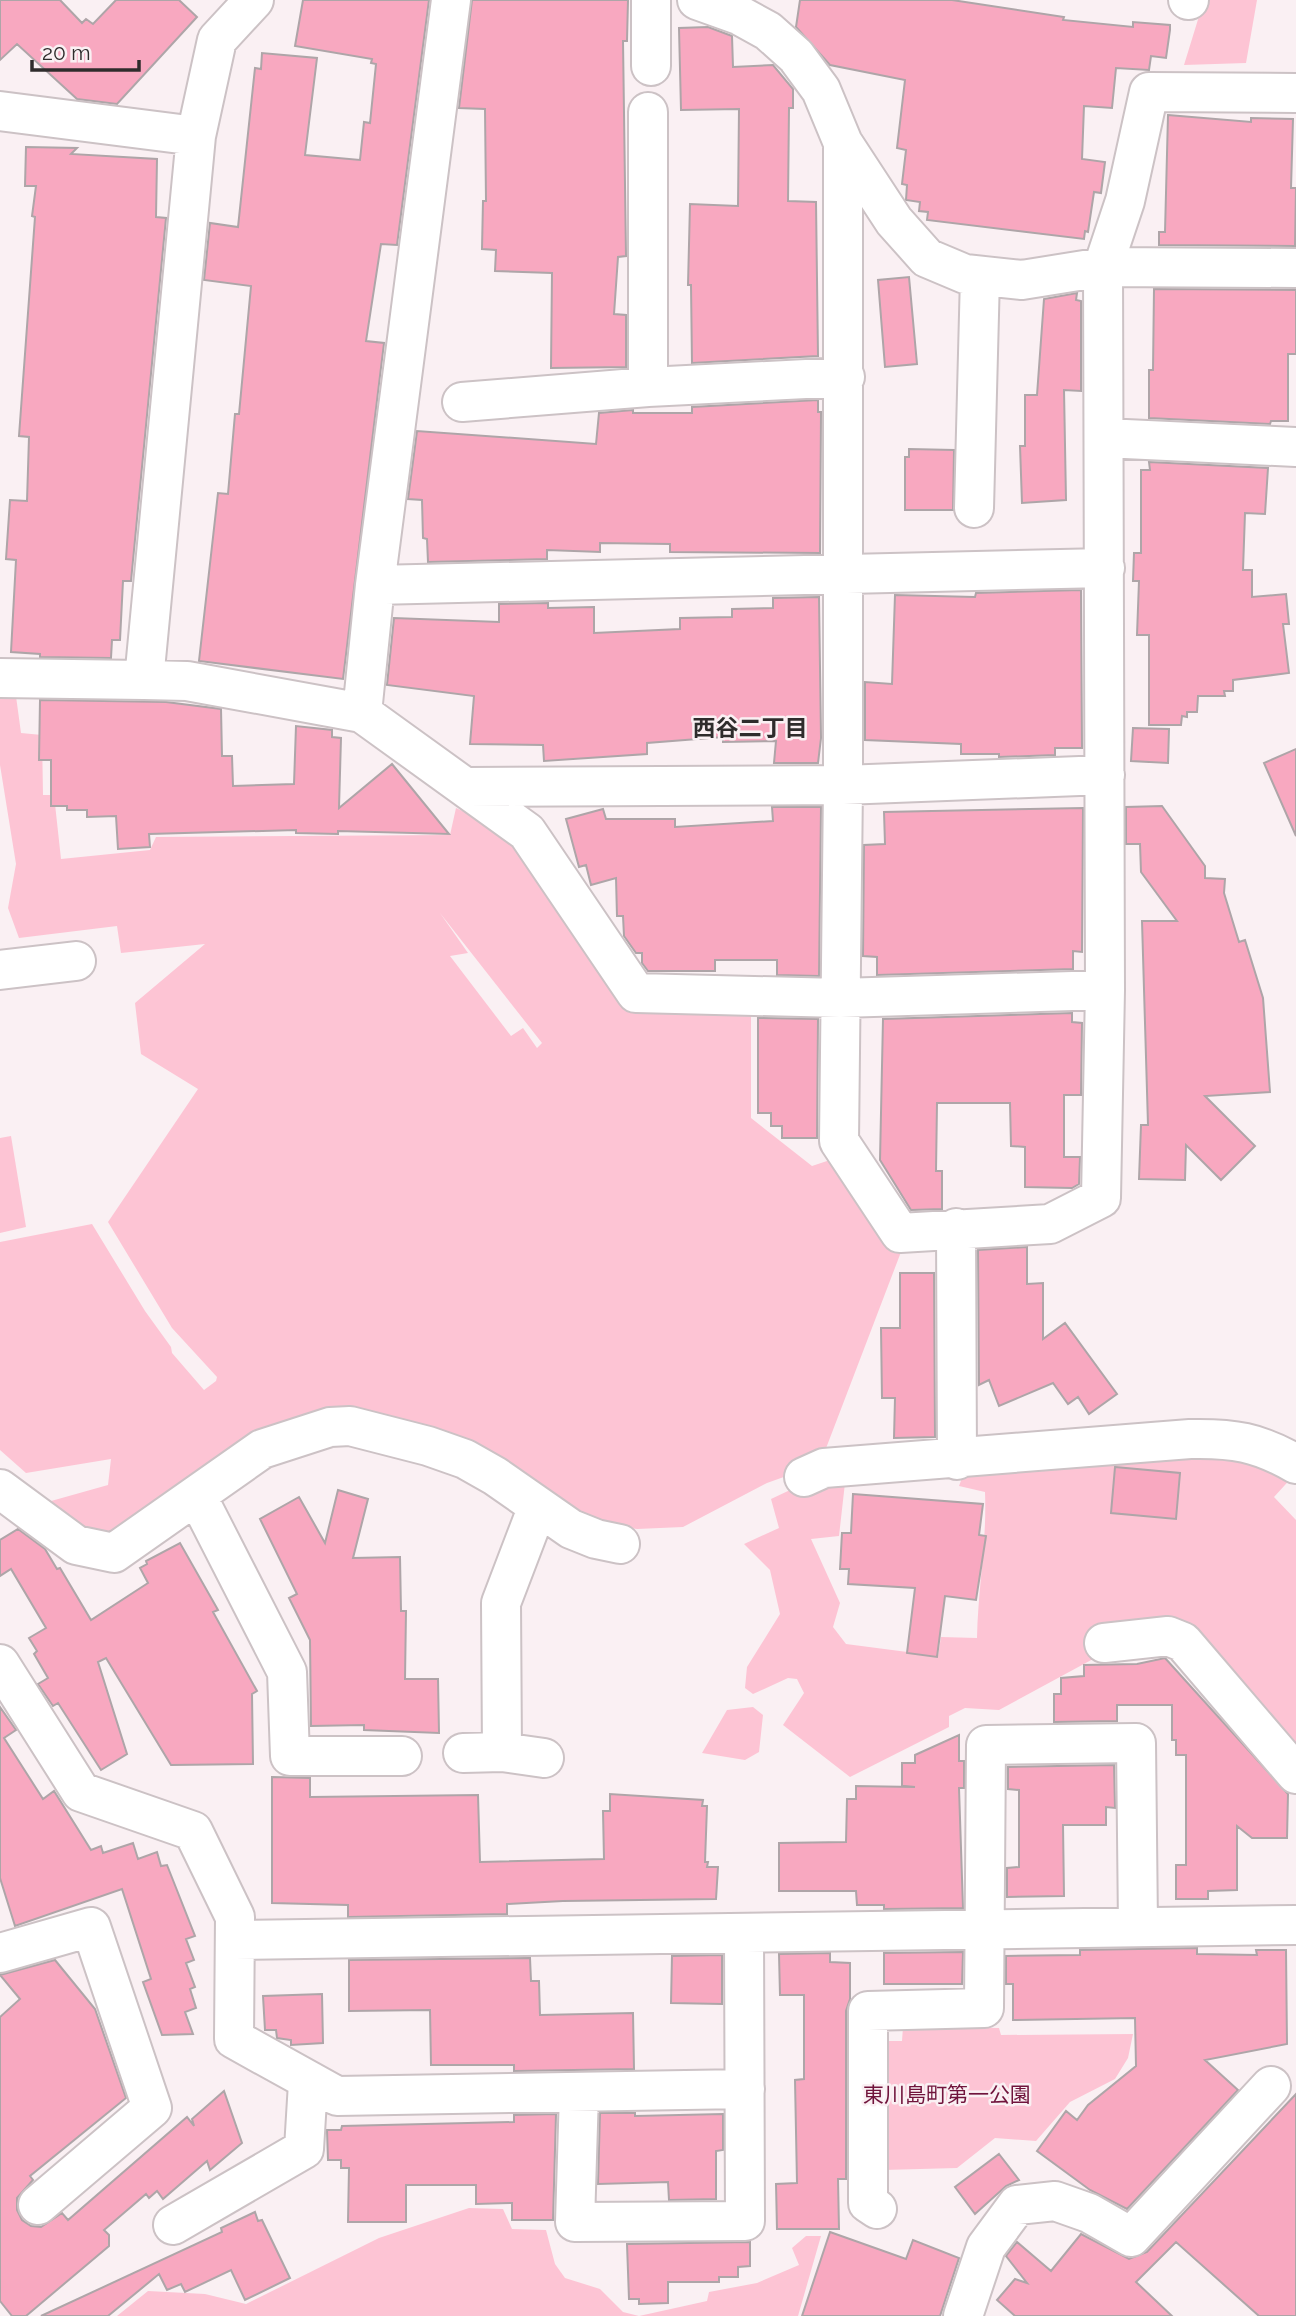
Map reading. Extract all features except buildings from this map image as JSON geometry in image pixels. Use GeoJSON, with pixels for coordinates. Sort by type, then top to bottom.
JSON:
{"type":"FeatureCollection","features":[{"type":"Feature","properties":{"kind":"street"},"geometry":{"type":"LineString","coordinates":[[144,680],[195,136],[217,40],[254,0]]}},
{"type":"Feature","properties":{"kind":"street"},"geometry":{"type":"LineString","coordinates":[[362,713],[374,585],[404,402],[451,0]]}},
{"type":"Feature","properties":{"kind":"street"},"geometry":{"type":"LineString","coordinates":[[650,66],[651,0]]}},
{"type":"Feature","properties":{"kind":"street"},"geometry":{"type":"LineString","coordinates":[[697,0],[739,15],[759,26],[796,56],[821,90],[843,144],[894,221],[927,258],[965,274],[1022,280],[1103,267],[1296,268]]}},
{"type":"Feature","properties":{"kind":"street"},"geometry":{"type":"LineString","coordinates":[[843,144],[844,785],[839,1141],[900,1233],[1050,1224],[1101,1198],[1105,990],[1103,267],[1125,201],[1149,92],[1296,93]]}},
{"type":"Feature","properties":{"kind":"street"},"geometry":{"type":"LineString","coordinates":[[648,112],[648,387]]}},
{"type":"Feature","properties":{"kind":"street"},"geometry":{"type":"LineString","coordinates":[[0,115],[195,136]]}},
{"type":"Feature","properties":{"kind":"street"},"geometry":{"type":"LineString","coordinates":[[974,508],[980,276]]}},
{"type":"Feature","properties":{"kind":"street"},"geometry":{"type":"LineString","coordinates":[[462,402],[648,387],[845,377]]}},
{"type":"Feature","properties":{"kind":"street"},"geometry":{"type":"LineString","coordinates":[[1104,438],[1296,447]]}},
{"type":"Feature","properties":{"kind":"street"},"geometry":{"type":"LineString","coordinates":[[374,585],[1105,568]]}},
{"type":"Feature","properties":{"kind":"street"},"geometry":{"type":"LineString","coordinates":[[0,678],[187,681],[362,713],[527,832],[636,993],[840,998],[1105,990]]}},
{"type":"Feature","properties":{"kind":"street"},"geometry":{"type":"LineString","coordinates":[[468,788],[844,785],[1105,775]]}},
{"type":"Feature","properties":{"kind":"street"},"geometry":{"type":"LineString","coordinates":[[0,970],[76,961]]}},
{"type":"Feature","properties":{"kind":"street"},"geometry":{"type":"LineString","coordinates":[[956,1228],[957,1460]]}},
{"type":"Feature","properties":{"kind":"street"},"geometry":{"type":"LineString","coordinates":[[0,1489],[76,1545],[114,1553],[262,1449],[330,1427],[350,1426],[429,1446],[465,1459],[572,1529],[620,1544]]}},
{"type":"Feature","properties":{"kind":"street"},"geometry":{"type":"LineString","coordinates":[[804,1477],[824,1468],[1231,1438],[1271,1449],[1296,1464]]}},
{"type":"Feature","properties":{"kind":"street"},"geometry":{"type":"LineString","coordinates":[[197,1496],[287,1672],[290,1756],[402,1756]]}},
{"type":"Feature","properties":{"kind":"street"},"geometry":{"type":"LineString","coordinates":[[502,1752],[501,1603],[538,1507]]}},
{"type":"Feature","properties":{"kind":"street"},"geometry":{"type":"LineString","coordinates":[[1104,1643],[1168,1636],[1183,1642],[1291,1770]]}},
{"type":"Feature","properties":{"kind":"street"},"geometry":{"type":"LineString","coordinates":[[1,1667],[81,1792],[193,1831],[235,1917],[234,2039],[308,2082],[337,2096],[746,2088]]}},
{"type":"Feature","properties":{"kind":"street"},"geometry":{"type":"LineString","coordinates":[[877,2208],[868,2203],[869,2011],[984,2008],[986,1745],[1136,1743],[1138,1926]]}},
{"type":"Feature","properties":{"kind":"street"},"geometry":{"type":"LineString","coordinates":[[463,1753],[502,1752],[544,1758]]}},
{"type":"Feature","properties":{"kind":"street"},"geometry":{"type":"LineString","coordinates":[[235,1940],[1296,1925]]}},
{"type":"Feature","properties":{"kind":"street"},"geometry":{"type":"LineString","coordinates":[[0,1954],[91,1927],[152,2108],[38,2205]]}},
{"type":"Feature","properties":{"kind":"street"},"geometry":{"type":"LineString","coordinates":[[579,2093],[575,2222],[745,2221],[744,1933]]}},
{"type":"Feature","properties":{"kind":"street"},"geometry":{"type":"LineString","coordinates":[[173,2225],[304,2149],[308,2082]]}},
{"type":"Feature","properties":{"kind":"street"},"geometry":{"type":"LineString","coordinates":[[963,2316],[980,2245],[1017,2205],[1055,2201],[1089,2213],[1131,2237],[1271,2086]]}},
{"type":"Feature","properties":{"kind":"green space"},"geometry":{"type":"Polygon","coordinates":[[[1204,0],[1257,0],[1246,63],[1184,65],[1204,0]]]}},
{"type":"Feature","properties":{"kind":"green space"},"geometry":{"type":"Polygon","coordinates":[[[0,687],[15,689],[21,733],[42,735],[43,795],[54,795],[61,859],[150,850],[156,837],[450,835],[456,808],[521,838],[628,1000],[751,1007],[751,1118],[812,1166],[833,1159],[901,1252],[820,1464],[767,1483],[683,1527],[637,1529],[616,1526],[553,1500],[366,1412],[115,1542],[81,1530],[44,1503],[108,1485],[111,1459],[26,1473],[0,1450],[0,1242],[92,1224],[145,1311],[171,1347],[172,1353],[204,1390],[216,1381],[217,1377],[172,1328],[108,1222],[198,1089],[141,1054],[135,1003],[205,944],[121,953],[117,926],[19,938],[8,908],[16,864],[0,765],[0,687]],[[440,913],[468,953],[450,956],[511,1036],[523,1028],[537,1048],[542,1043],[440,913]]]}},
{"type":"Feature","properties":{"kind":"green space"},"geometry":{"type":"Polygon","coordinates":[[[11,1136],[26,1227],[0,1233],[0,1138],[11,1136]]]}},
{"type":"Feature","properties":{"kind":"green space"},"geometry":{"type":"Polygon","coordinates":[[[1222,1445],[1295,1474],[1274,1497],[1296,1520],[1296,1753],[1193,1642],[1106,1652],[999,1710],[965,1708],[949,1716],[949,1727],[850,1777],[783,1725],[804,1693],[797,1679],[788,1678],[753,1694],[745,1688],[747,1667],[780,1614],[770,1570],[744,1544],[779,1528],[771,1499],[822,1475],[846,1474],[839,1536],[811,1539],[840,1603],[833,1627],[846,1644],[938,1656],[941,1637],[977,1638],[985,1492],[959,1486],[965,1470],[1222,1445]]]}},
{"type":"Feature","properties":{"kind":"green space"},"geometry":{"type":"Polygon","coordinates":[[[753,1707],[763,1715],[759,1752],[745,1760],[702,1753],[727,1710],[753,1707]]]}},
{"type":"Feature","properties":{"kind":"green space","name":"東川島町第一公園"},"geometry":{"type":"Polygon","coordinates":[[[903,2027],[999,2028],[1001,2035],[1133,2034],[1128,2058],[1115,2079],[1070,2102],[1036,2141],[995,2138],[957,2168],[883,2170],[881,2041],[902,2041],[903,2027]]]}},
{"type":"Feature","properties":{"kind":"green space"},"geometry":{"type":"Polygon","coordinates":[[[469,2208],[503,2209],[512,2229],[546,2230],[555,2264],[565,2278],[600,2289],[623,2312],[639,2316],[117,2316],[148,2291],[205,2294],[246,2304],[379,2238],[469,2208]]]}},
{"type":"Feature","properties":{"kind":"green space"},"geometry":{"type":"Polygon","coordinates":[[[806,2236],[821,2236],[798,2316],[639,2316],[707,2301],[709,2292],[757,2283],[799,2265],[792,2248],[806,2236]]]}},
{"type":"Feature","properties":{"kind":"district","name":"西谷二丁目"},"geometry":{"type":"Point","coordinates":[750,727]}}]}
